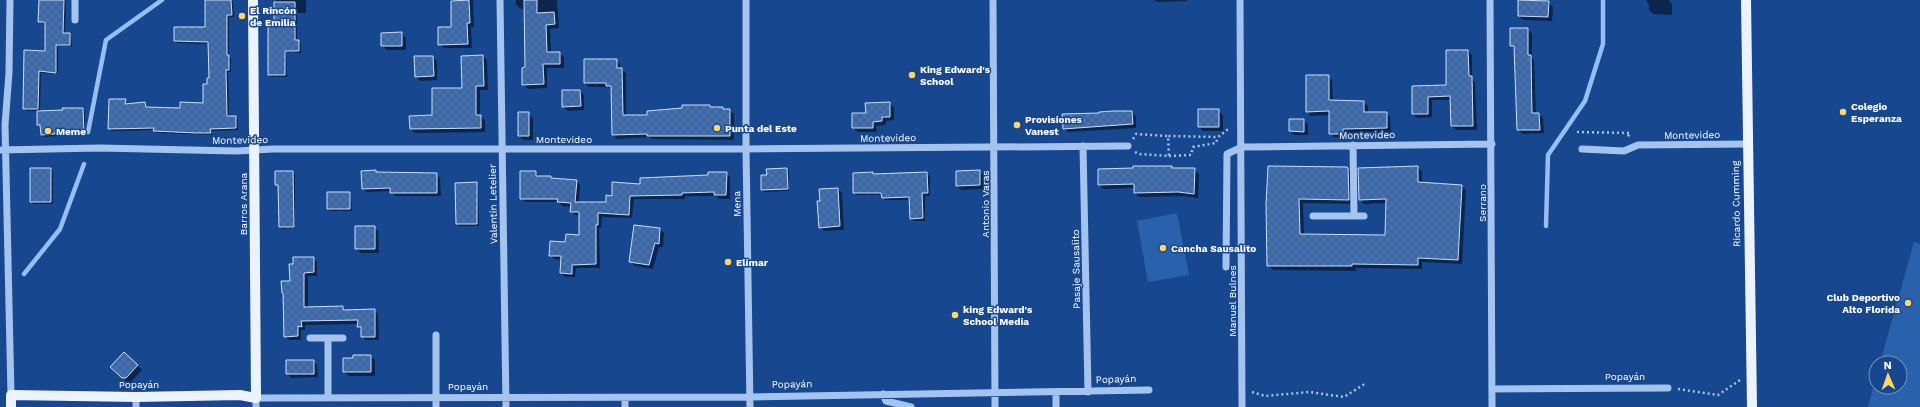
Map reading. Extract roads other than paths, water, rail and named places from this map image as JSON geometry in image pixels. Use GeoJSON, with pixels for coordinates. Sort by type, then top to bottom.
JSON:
{"type":"FeatureCollection","features":[{"type":"Feature","properties":{"kind":"main road","name":"Barros Arana"},"geometry":{"type":"LineString","coordinates":[[252,0],[255,151],[256,403]]}},
{"type":"Feature","properties":{"kind":"main road","name":"Ricardo Cumming"},"geometry":{"type":"LineString","coordinates":[[1746,0],[1752,407]]}},
{"type":"Feature","properties":{"kind":"main road","name":"Popayán"},"geometry":{"type":"LineString","coordinates":[[11,395],[136,402],[240,395],[256,403]]}},
{"type":"Feature","properties":{"kind":"main road"},"geometry":{"type":"LineString","coordinates":[[11,395],[11,407]]}},
{"type":"Feature","properties":{"kind":"street"},"geometry":{"type":"LineString","coordinates":[[10,0],[9,72],[3,150],[11,395]]}},
{"type":"Feature","properties":{"kind":"street"},"geometry":{"type":"LineString","coordinates":[[75,0],[75,20]]}},
{"type":"Feature","properties":{"kind":"street","name":"Valentín Letelier"},"geometry":{"type":"LineString","coordinates":[[500,0],[506,407]]}},
{"type":"Feature","properties":{"kind":"street","name":"Mena"},"geometry":{"type":"LineString","coordinates":[[746,0],[746,149],[750,407]]}},
{"type":"Feature","properties":{"kind":"street","name":"Antonio Varas"},"geometry":{"type":"LineString","coordinates":[[993,0],[995,146],[995,407]]}},
{"type":"Feature","properties":{"kind":"street","name":"Manuel Bulnes"},"geometry":{"type":"LineString","coordinates":[[1240,0],[1242,130],[1242,407]]}},
{"type":"Feature","properties":{"kind":"street","name":"Serrano"},"geometry":{"type":"LineString","coordinates":[[1490,0],[1492,144],[1492,407]]}},
{"type":"Feature","properties":{"kind":"street","name":"Montevideo"},"geometry":{"type":"LineString","coordinates":[[1242,147],[1492,144]]}},
{"type":"Feature","properties":{"kind":"street","name":"Montevideo"},"geometry":{"type":"LineString","coordinates":[[1582,149],[1624,151],[1638,145],[1747,144]]}},
{"type":"Feature","properties":{"kind":"street","name":"Pasaje Sausalito"},"geometry":{"type":"LineString","coordinates":[[1083,146],[1088,392]]}},
{"type":"Feature","properties":{"kind":"street","name":"Montevideo"},"geometry":{"type":"LineString","coordinates":[[3,150],[100,148],[255,151],[274,149],[746,149],[1128,146]]}},
{"type":"Feature","properties":{"kind":"street"},"geometry":{"type":"LineString","coordinates":[[1353,146],[1354,216]]}},
{"type":"Feature","properties":{"kind":"street","name":"Manuel Bulnes"},"geometry":{"type":"LineString","coordinates":[[1226,267],[1226,154],[1242,147]]}},
{"type":"Feature","properties":{"kind":"street"},"geometry":{"type":"LineString","coordinates":[[1313,216],[1364,216]]}},
{"type":"Feature","properties":{"kind":"street","name":"Popayán"},"geometry":{"type":"LineString","coordinates":[[436,335],[436,398]]}},
{"type":"Feature","properties":{"kind":"street"},"geometry":{"type":"LineString","coordinates":[[310,338],[344,338]]}},
{"type":"Feature","properties":{"kind":"street"},"geometry":{"type":"LineString","coordinates":[[328,338],[328,398]]}},
{"type":"Feature","properties":{"kind":"street","name":"Popayán"},"geometry":{"type":"LineString","coordinates":[[1492,389],[1668,388]]}},
{"type":"Feature","properties":{"kind":"street","name":"Popayán"},"geometry":{"type":"LineString","coordinates":[[256,403],[328,398],[750,397],[1149,390]]}},
{"type":"Feature","properties":{"kind":"street"},"geometry":{"type":"LineString","coordinates":[[1056,392],[1056,407]]}},
{"type":"Feature","properties":{"kind":"street"},"geometry":{"type":"LineString","coordinates":[[883,394],[886,401],[911,407]]}},
{"type":"Feature","properties":{"kind":"street"},"geometry":{"type":"LineString","coordinates":[[436,398],[436,407]]}},
{"type":"Feature","properties":{"kind":"street"},"geometry":{"type":"LineString","coordinates":[[625,398],[625,407]]}},
{"type":"Feature","properties":{"kind":"waterway"},"geometry":{"type":"LineString","coordinates":[[88,132],[106,40],[162,0]]}},
{"type":"Feature","properties":{"kind":"waterway"},"geometry":{"type":"LineString","coordinates":[[1546,226],[1548,155],[1585,101],[1603,44],[1603,0]]}},
{"type":"Feature","properties":{"kind":"waterway"},"geometry":{"type":"LineString","coordinates":[[24,274],[60,229],[84,164]]}},
{"type":"Feature","properties":{"kind":"place","name":"El Rincón de Emilia"},"geometry":{"type":"Point","coordinates":[242,16]}},
{"type":"Feature","properties":{"kind":"place","name":"King Edward's School"},"geometry":{"type":"Point","coordinates":[912,75]}},
{"type":"Feature","properties":{"kind":"place","name":"Colegio Esperanza"},"geometry":{"type":"Point","coordinates":[1843,112]}},
{"type":"Feature","properties":{"kind":"place","name":"Provisiones Vanest"},"geometry":{"type":"Point","coordinates":[1017,125]}},
{"type":"Feature","properties":{"kind":"place","name":"Punta del Este"},"geometry":{"type":"Point","coordinates":[717,128]}},
{"type":"Feature","properties":{"kind":"place","name":"Meme"},"geometry":{"type":"Point","coordinates":[48,131]}},
{"type":"Feature","properties":{"kind":"place","name":"Cancha Sausalito"},"geometry":{"type":"Point","coordinates":[1163,248]}},
{"type":"Feature","properties":{"kind":"place","name":"Elimar"},"geometry":{"type":"Point","coordinates":[728,262]}},
{"type":"Feature","properties":{"kind":"place","name":"Club Deportivo Alto Florida"},"geometry":{"type":"Point","coordinates":[1908,303]}},
{"type":"Feature","properties":{"kind":"place","name":"king Edward's School Media"},"geometry":{"type":"Point","coordinates":[955,315]}}]}
